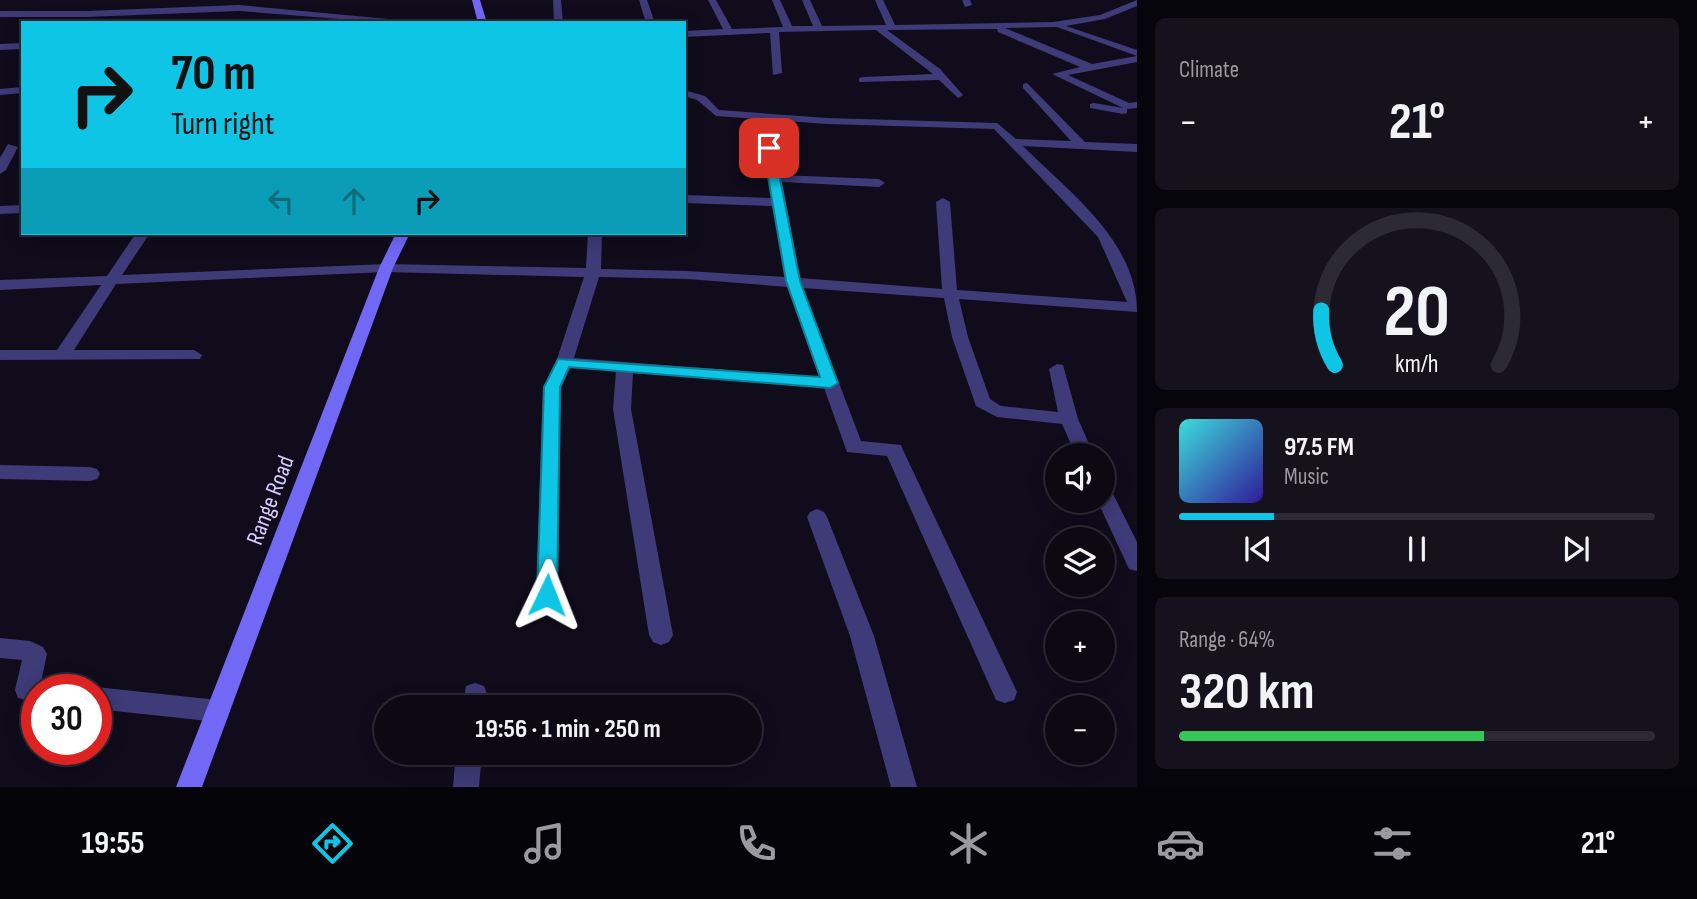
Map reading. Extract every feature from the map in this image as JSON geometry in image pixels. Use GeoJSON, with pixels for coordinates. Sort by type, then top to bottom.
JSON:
{"type":"FeatureCollection","features":[{"type":"Feature","properties":{"kind":"main road"},"geometry":{"type":"LineString","coordinates":[[475,0],[482,21]]}},
{"type":"Feature","properties":{"kind":"main road","name":"Range Road"},"geometry":{"type":"LineString","coordinates":[[189,787],[386,268],[402,235]]}},
{"type":"Feature","properties":{"kind":"street"},"geometry":{"type":"LineString","coordinates":[[556,0],[559,21]]}},
{"type":"Feature","properties":{"kind":"street"},"geometry":{"type":"LineString","coordinates":[[643,0],[650,21]]}},
{"type":"Feature","properties":{"kind":"street"},"geometry":{"type":"LineString","coordinates":[[776,0],[789,29]]}},
{"type":"Feature","properties":{"kind":"street"},"geometry":{"type":"LineString","coordinates":[[806,0],[818,28]]}},
{"type":"Feature","properties":{"kind":"street"},"geometry":{"type":"LineString","coordinates":[[879,0],[892,28]]}},
{"type":"Feature","properties":{"kind":"street"},"geometry":{"type":"LineString","coordinates":[[712,1],[729,32]]}},
{"type":"Feature","properties":{"kind":"street"},"geometry":{"type":"LineString","coordinates":[[686,34],[818,28],[1053,25],[1102,17],[1137,3]]}},
{"type":"Feature","properties":{"kind":"street"},"geometry":{"type":"LineString","coordinates":[[0,27],[5,14],[239,8],[401,21]]}},
{"type":"Feature","properties":{"kind":"street"},"geometry":{"type":"LineString","coordinates":[[179,21],[185,10]]}},
{"type":"Feature","properties":{"kind":"street"},"geometry":{"type":"LineString","coordinates":[[306,21],[314,14]]}},
{"type":"Feature","properties":{"kind":"street"},"geometry":{"type":"LineString","coordinates":[[1053,25],[1137,53]]}},
{"type":"Feature","properties":{"kind":"street"},"geometry":{"type":"LineString","coordinates":[[877,27],[941,77],[958,95]]}},
{"type":"Feature","properties":{"kind":"street"},"geometry":{"type":"LineString","coordinates":[[994,27],[1092,68]]}},
{"type":"Feature","properties":{"kind":"street"},"geometry":{"type":"LineString","coordinates":[[774,30],[777,72]]}},
{"type":"Feature","properties":{"kind":"street"},"geometry":{"type":"LineString","coordinates":[[0,47],[21,46]]}},
{"type":"Feature","properties":{"kind":"street"},"geometry":{"type":"LineString","coordinates":[[1137,59],[1057,74],[1128,106],[1137,105]]}},
{"type":"Feature","properties":{"kind":"street"},"geometry":{"type":"LineString","coordinates":[[863,80],[941,77]]}},
{"type":"Feature","properties":{"kind":"street"},"geometry":{"type":"LineString","coordinates":[[1027,86],[1081,145]]}},
{"type":"Feature","properties":{"kind":"street"},"geometry":{"type":"LineString","coordinates":[[0,92],[21,90]]}},
{"type":"Feature","properties":{"kind":"street"},"geometry":{"type":"LineString","coordinates":[[0,285],[386,268],[793,281],[1137,307],[1104,235],[997,126],[827,121],[716,113],[701,98],[686,94]]}},
{"type":"Feature","properties":{"kind":"street"},"geometry":{"type":"LineString","coordinates":[[1094,106],[1137,113]]}},
{"type":"Feature","properties":{"kind":"street"},"geometry":{"type":"LineString","coordinates":[[1015,142],[1136,149]]}},
{"type":"Feature","properties":{"kind":"street"},"geometry":{"type":"LineString","coordinates":[[0,148],[12,147],[0,170]]}},
{"type":"Feature","properties":{"kind":"street"},"geometry":{"type":"LineString","coordinates":[[769,148],[793,281],[854,447],[894,450],[1005,692]]}},
{"type":"Feature","properties":{"kind":"street"},"geometry":{"type":"LineString","coordinates":[[774,178],[879,183]]}},
{"type":"Feature","properties":{"kind":"street"},"geometry":{"type":"LineString","coordinates":[[686,199],[779,202]]}},
{"type":"Feature","properties":{"kind":"street"},"geometry":{"type":"LineString","coordinates":[[943,202],[950,292],[960,338],[982,402],[997,411],[1069,419]]}},
{"type":"Feature","properties":{"kind":"street"},"geometry":{"type":"LineString","coordinates":[[0,210],[21,209]]}},
{"type":"Feature","properties":{"kind":"street"},"geometry":{"type":"LineString","coordinates":[[62,355],[142,235]]}},
{"type":"Feature","properties":{"kind":"street"},"geometry":{"type":"LineString","coordinates":[[547,595],[552,387],[564,362],[593,273],[595,235]]}},
{"type":"Feature","properties":{"kind":"street"},"geometry":{"type":"LineString","coordinates":[[0,355],[194,355]]}},
{"type":"Feature","properties":{"kind":"street"},"geometry":{"type":"LineString","coordinates":[[564,362],[830,383]]}},
{"type":"Feature","properties":{"kind":"street"},"geometry":{"type":"LineString","coordinates":[[625,367],[622,409],[661,635]]}},
{"type":"Feature","properties":{"kind":"street"},"geometry":{"type":"LineString","coordinates":[[1057,369],[1069,419],[1080,443]]}},
{"type":"Feature","properties":{"kind":"street"},"geometry":{"type":"LineString","coordinates":[[0,472],[90,474]]}},
{"type":"Feature","properties":{"kind":"street"},"geometry":{"type":"LineString","coordinates":[[1113,513],[1137,562]]}},
{"type":"Feature","properties":{"kind":"street"},"geometry":{"type":"LineString","coordinates":[[817,517],[862,636],[904,787]]}},
{"type":"Feature","properties":{"kind":"street"},"geometry":{"type":"LineString","coordinates":[[0,648],[36,654],[31,674]]}},
{"type":"Feature","properties":{"kind":"street"},"geometry":{"type":"LineString","coordinates":[[112,700],[218,711]]}},
{"type":"Feature","properties":{"kind":"street"},"geometry":{"type":"LineString","coordinates":[[466,787],[468,765]]}},
{"type":"Feature","properties":{"kind":"route"},"geometry":{"type":"LineString","coordinates":[[547,595],[552,387],[564,362],[830,383],[793,281],[769,148]]}}]}
